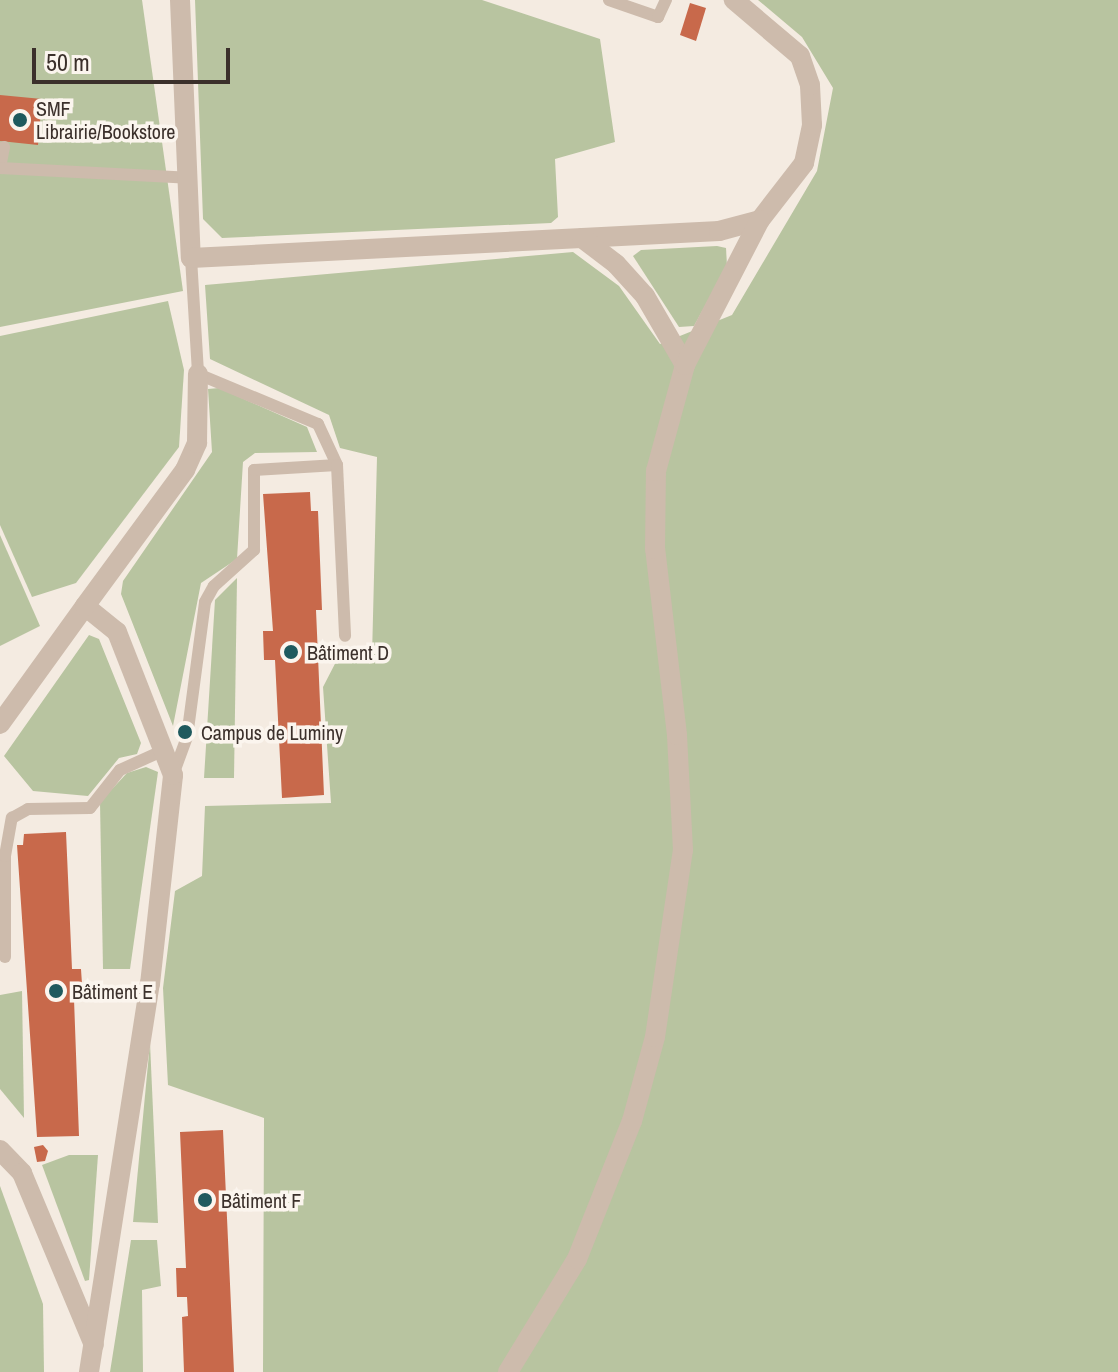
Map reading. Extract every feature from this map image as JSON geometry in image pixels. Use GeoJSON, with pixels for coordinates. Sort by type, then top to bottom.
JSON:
{"type":"FeatureCollection","features":[{"type":"Feature","properties":{"kind":"street"},"geometry":{"type":"LineString","coordinates":[[180,0],[191,258],[719,231],[760,220]]}},
{"type":"Feature","properties":{"kind":"street"},"geometry":{"type":"LineString","coordinates":[[508,1372],[577,1259],[632,1121],[655,1037],[683,850],[677,735],[655,549],[656,471],[685,365],[760,220],[804,163],[812,125],[810,85],[800,56],[734,0]]}},
{"type":"Feature","properties":{"kind":"street"},"geometry":{"type":"LineString","coordinates":[[582,238],[616,264],[645,296],[685,365]]}},
{"type":"Feature","properties":{"kind":"street"},"geometry":{"type":"LineString","coordinates":[[0,724],[185,470],[197,443],[198,374]]}},
{"type":"Feature","properties":{"kind":"street"},"geometry":{"type":"LineString","coordinates":[[85,606],[117,632],[173,775],[150,984],[89,1372]]}},
{"type":"Feature","properties":{"kind":"street"},"geometry":{"type":"LineString","coordinates":[[0,1150],[22,1173],[94,1345]]}},
{"type":"Feature","properties":{"kind":"lane"},"geometry":{"type":"LineString","coordinates":[[609,0],[658,17],[666,0]]}},
{"type":"Feature","properties":{"kind":"lane"},"geometry":{"type":"LineString","coordinates":[[4,147],[0,168],[188,178]]}},
{"type":"Feature","properties":{"kind":"lane"},"geometry":{"type":"LineString","coordinates":[[191,258],[198,374],[318,424],[337,465],[345,636]]}},
{"type":"Feature","properties":{"kind":"lane"},"geometry":{"type":"LineString","coordinates":[[173,775],[187,737],[205,602],[214,586],[254,550],[254,470],[337,465]]}},
{"type":"Feature","properties":{"kind":"lane"},"geometry":{"type":"LineString","coordinates":[[5,957],[5,856],[12,818],[28,809],[90,808],[120,770],[164,750]]}},
{"type":"Feature","properties":{"kind":"green space"},"geometry":{"type":"Polygon","coordinates":[[[0,0],[142,0],[183,291],[0,327],[0,0]]]}},
{"type":"Feature","properties":{"kind":"green space"},"geometry":{"type":"Polygon","coordinates":[[[195,0],[482,0],[600,39],[615,142],[555,159],[558,217],[551,223],[222,238],[203,219],[195,0]]]}},
{"type":"Feature","properties":{"kind":"green space"},"geometry":{"type":"Polygon","coordinates":[[[758,0],[1118,0],[1118,1372],[263,1372],[264,1118],[168,1085],[163,988],[175,891],[202,876],[205,806],[331,803],[323,687],[340,654],[372,656],[377,457],[340,448],[329,415],[210,359],[205,285],[573,252],[619,286],[660,344],[732,315],[817,171],[833,88],[802,37],[758,0]]]}},
{"type":"Feature","properties":{"kind":"green space"},"geometry":{"type":"Polygon","coordinates":[[[726,248],[727,266],[694,326],[679,327],[633,256],[641,250],[726,248]]]}},
{"type":"Feature","properties":{"kind":"green space"},"geometry":{"type":"Polygon","coordinates":[[[168,301],[184,370],[179,447],[76,583],[32,597],[0,525],[0,336],[168,301]]]}},
{"type":"Feature","properties":{"kind":"green space"},"geometry":{"type":"Polygon","coordinates":[[[219,388],[307,427],[317,452],[255,453],[243,462],[237,559],[201,583],[173,726],[121,594],[123,581],[212,452],[208,389],[219,388]]]}},
{"type":"Feature","properties":{"kind":"green space"},"geometry":{"type":"Polygon","coordinates":[[[0,535],[40,626],[0,646],[0,535]]]}},
{"type":"Feature","properties":{"kind":"green space"},"geometry":{"type":"Polygon","coordinates":[[[237,578],[234,778],[204,778],[215,600],[237,578]]]}},
{"type":"Feature","properties":{"kind":"green space"},"geometry":{"type":"Polygon","coordinates":[[[89,635],[99,639],[141,743],[137,754],[119,758],[88,796],[33,791],[4,756],[89,635]]]}},
{"type":"Feature","properties":{"kind":"green space"},"geometry":{"type":"Polygon","coordinates":[[[146,767],[158,772],[130,969],[103,969],[100,802],[127,773],[146,767]]]}},
{"type":"Feature","properties":{"kind":"green space"},"geometry":{"type":"Polygon","coordinates":[[[22,991],[24,1118],[0,1089],[0,995],[22,991]]]}},
{"type":"Feature","properties":{"kind":"green space"},"geometry":{"type":"Polygon","coordinates":[[[150,1043],[158,1223],[133,1222],[150,1043]]]}},
{"type":"Feature","properties":{"kind":"green space"},"geometry":{"type":"Polygon","coordinates":[[[69,1155],[98,1155],[89,1280],[85,1281],[42,1165],[69,1155]]]}},
{"type":"Feature","properties":{"kind":"green space"},"geometry":{"type":"Polygon","coordinates":[[[0,1186],[43,1304],[44,1372],[0,1372],[0,1186]]]}},
{"type":"Feature","properties":{"kind":"green space"},"geometry":{"type":"Polygon","coordinates":[[[131,1240],[157,1240],[161,1286],[142,1290],[143,1372],[110,1372],[131,1240]]]}},
{"type":"Feature","properties":{"kind":"building"},"geometry":{"type":"Polygon","coordinates":[[[690,3],[706,8],[696,41],[680,35],[690,3]]]}},
{"type":"Feature","properties":{"kind":"building","name":"SMF Librairie/Bookstore"},"geometry":{"type":"Polygon","coordinates":[[[0,95],[42,99],[38,145],[0,141],[0,95]]]}},
{"type":"Feature","properties":{"kind":"building","name":"Bâtiment D"},"geometry":{"type":"Polygon","coordinates":[[[310,492],[311,511],[318,511],[322,610],[316,610],[324,795],[282,798],[275,660],[264,660],[263,631],[273,631],[263,494],[310,492]]]}},
{"type":"Feature","properties":{"kind":"building","name":"Bâtiment E"},"geometry":{"type":"Polygon","coordinates":[[[66,832],[72,969],[81,969],[82,984],[82,998],[74,999],[79,1136],[37,1137],[17,845],[23,845],[24,834],[66,832]]]}},
{"type":"Feature","properties":{"kind":"building","name":"Bâtiment F"},"geometry":{"type":"Polygon","coordinates":[[[223,1130],[234,1372],[184,1372],[182,1317],[188,1316],[187,1297],[177,1297],[176,1268],[186,1268],[180,1132],[223,1130]]]}},
{"type":"Feature","properties":{"kind":"building"},"geometry":{"type":"Polygon","coordinates":[[[43,1145],[48,1151],[45,1161],[37,1162],[34,1147],[43,1145]]]}},
{"type":"Feature","properties":{"kind":"place","name":"SMF Librairie/Bookstore"},"geometry":{"type":"Point","coordinates":[20,120]}},
{"type":"Feature","properties":{"kind":"place","name":"Bâtiment D"},"geometry":{"type":"Point","coordinates":[291,652]}},
{"type":"Feature","properties":{"kind":"place","name":"Campus de Luminy"},"geometry":{"type":"Point","coordinates":[185,732]}},
{"type":"Feature","properties":{"kind":"place","name":"Bâtiment E"},"geometry":{"type":"Point","coordinates":[56,991]}},
{"type":"Feature","properties":{"kind":"place","name":"Bâtiment F"},"geometry":{"type":"Point","coordinates":[205,1200]}}]}
